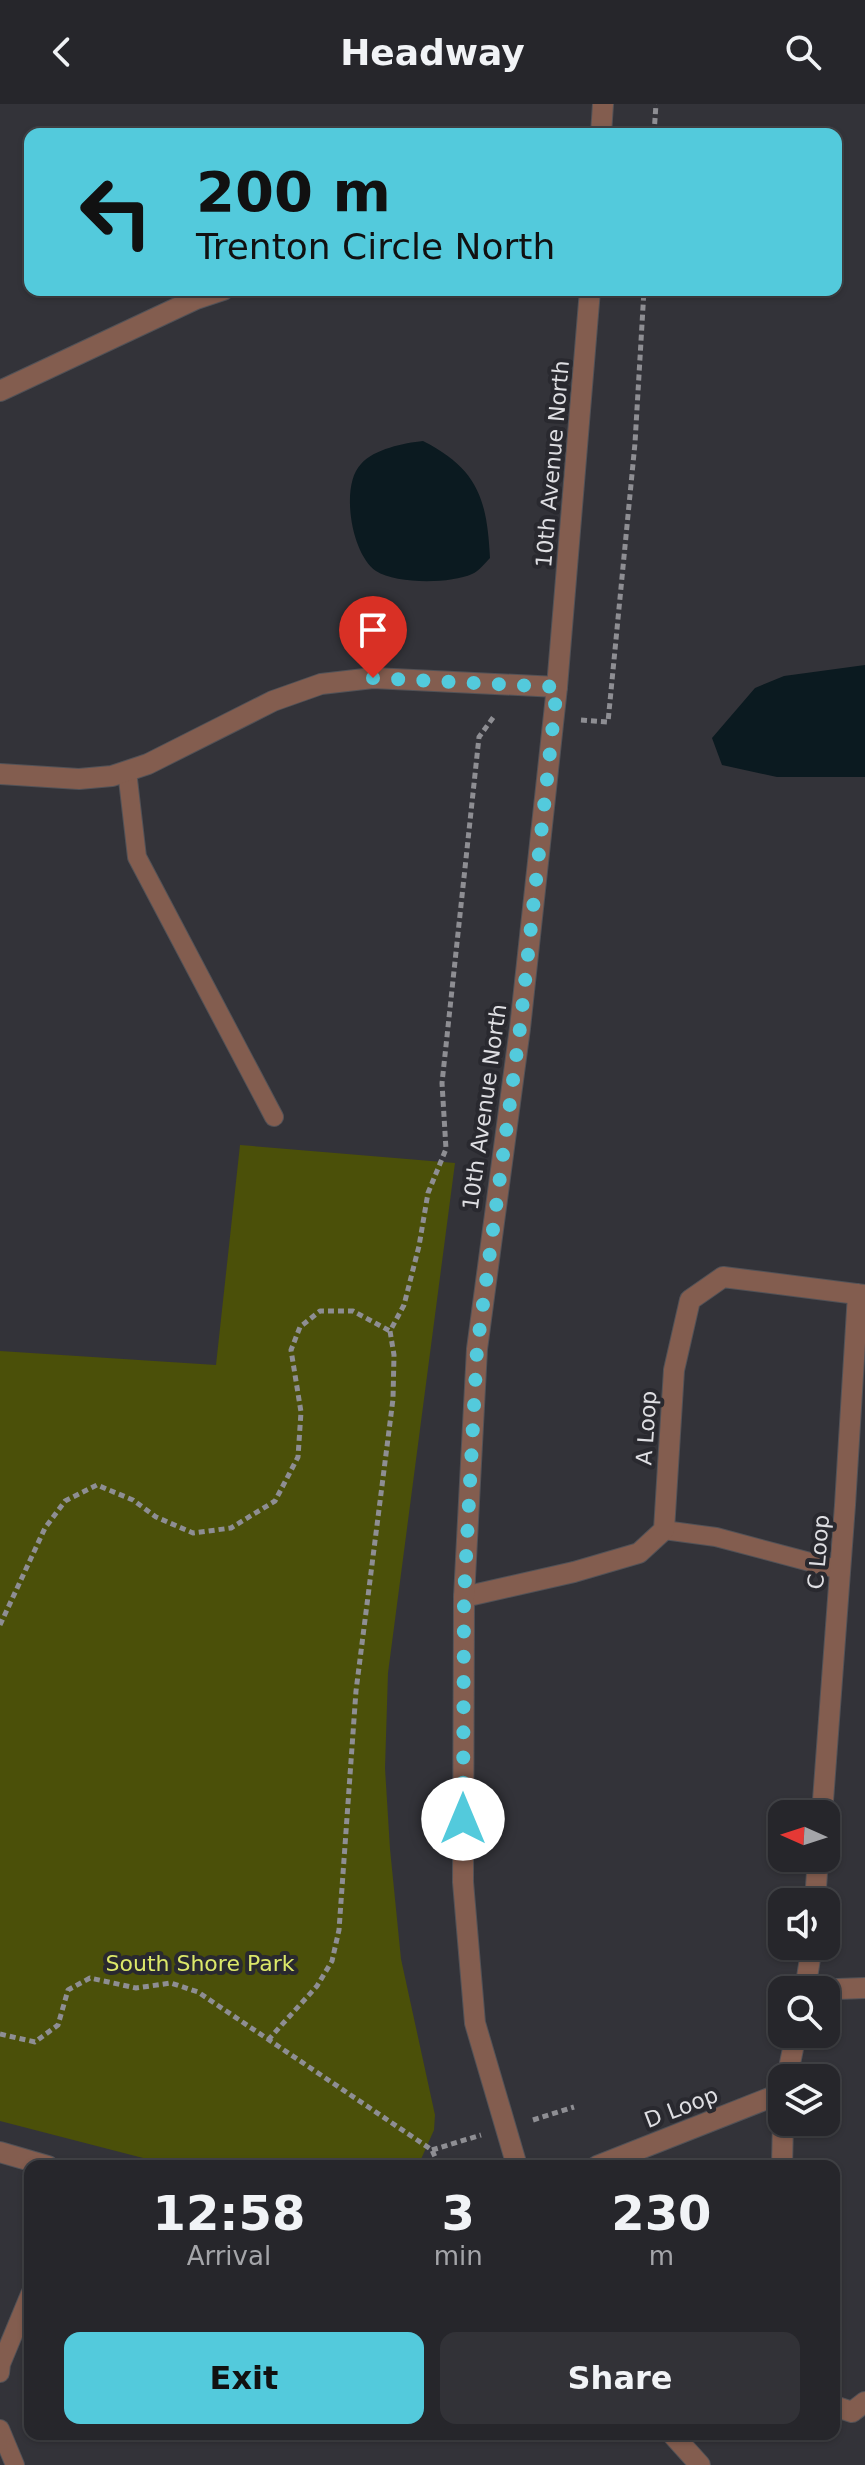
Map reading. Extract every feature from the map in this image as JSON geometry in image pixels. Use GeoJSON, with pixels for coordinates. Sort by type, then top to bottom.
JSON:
{"type":"FeatureCollection","features":[{"type":"Feature","properties":{"kind":"street"},"geometry":{"type":"LineString","coordinates":[[601,128],[603,104]]}},
{"type":"Feature","properties":{"kind":"street"},"geometry":{"type":"LineString","coordinates":[[0,391],[205,296]]}},
{"type":"Feature","properties":{"kind":"street","name":"10th Avenue North"},"geometry":{"type":"LineString","coordinates":[[515,2160],[475,2023],[463,1882],[464,1597],[477,1349],[520,1028],[554,719],[590,296]]}},
{"type":"Feature","properties":{"kind":"street"},"geometry":{"type":"LineString","coordinates":[[0,774],[79,779],[112,776],[148,764],[273,701],[321,684],[373,678],[557,687]]}},
{"type":"Feature","properties":{"kind":"street","name":"A Loop"},"geometry":{"type":"LineString","coordinates":[[664,1530],[674,1370],[690,1300],[723,1277],[861,1294]]}},
{"type":"Feature","properties":{"kind":"street","name":"C Loop"},"geometry":{"type":"LineString","coordinates":[[823,1800],[861,1294]]}},
{"type":"Feature","properties":{"kind":"street"},"geometry":{"type":"LineString","coordinates":[[464,1597],[574,1572],[639,1553],[664,1530]]}},
{"type":"Feature","properties":{"kind":"street"},"geometry":{"type":"LineString","coordinates":[[840,1989],[865,1988]]}},
{"type":"Feature","properties":{"kind":"street","name":"D Loop"},"geometry":{"type":"LineString","coordinates":[[612,2160],[768,2099]]}},
{"type":"Feature","properties":{"kind":"street"},"geometry":{"type":"LineString","coordinates":[[782,2160],[783,2136]]}},
{"type":"Feature","properties":{"kind":"street"},"geometry":{"type":"LineString","coordinates":[[0,2152],[27,2160]]}},
{"type":"Feature","properties":{"kind":"street"},"geometry":{"type":"LineString","coordinates":[[840,2408],[852,2412],[865,2402]]}},
{"type":"Feature","properties":{"kind":"street"},"geometry":{"type":"LineString","coordinates":[[677,2440],[700,2465]]}},
{"type":"Feature","properties":{"kind":"lane"},"geometry":{"type":"LineString","coordinates":[[127,771],[137,857],[274,1117]]}},
{"type":"Feature","properties":{"kind":"lane"},"geometry":{"type":"LineString","coordinates":[[664,1530],[716,1537],[840,1570]]}},
{"type":"Feature","properties":{"kind":"lane"},"geometry":{"type":"LineString","coordinates":[[0,2373],[24,2308]]}},
{"type":"Feature","properties":{"kind":"lane"},"geometry":{"type":"LineString","coordinates":[[0,2429],[15,2465]]}},
{"type":"Feature","properties":{"kind":"path"},"geometry":{"type":"LineString","coordinates":[[654,128],[656,104]]}},
{"type":"Feature","properties":{"kind":"path"},"geometry":{"type":"LineString","coordinates":[[268,2040],[317,1986],[332,1961],[339,1930],[356,1691],[393,1399],[394,1355],[390,1331],[404,1305],[428,1193],[446,1149],[442,1083],[479,737],[493,715],[608,722],[635,443],[644,296]]}},
{"type":"Feature","properties":{"kind":"path"},"geometry":{"type":"LineString","coordinates":[[0,1625],[45,1528],[65,1501],[97,1485],[133,1500],[156,1517],[193,1533],[231,1528],[275,1501],[298,1457],[301,1412],[291,1350],[300,1327],[320,1311],[353,1311],[390,1331]]}},
{"type":"Feature","properties":{"kind":"path"},"geometry":{"type":"LineString","coordinates":[[0,2034],[35,2042],[58,2025],[68,1990],[90,1978],[136,1988],[171,1983],[198,1992],[432,2150],[436,2160]]}},
{"type":"Feature","properties":{"kind":"green space","name":"South Shore Park"},"geometry":{"type":"Polygon","coordinates":[[[240,1145],[455,1163],[388,1673],[385,1768],[401,1959],[435,2115],[434,2130],[421,2160],[151,2160],[0,2121],[0,1351],[216,1365],[240,1145]]]}},
{"type":"Feature","properties":{"kind":"shaded area"},"geometry":{"type":"Polygon","coordinates":[[[423,441],[442,452],[468,475],[482,502],[486,519],[490,558],[472,574],[451,580],[396,578],[376,571],[360,550],[351,519],[351,487],[361,464],[381,451],[423,441]]]}},
{"type":"Feature","properties":{"kind":"shaded area"},"geometry":{"type":"Polygon","coordinates":[[[865,665],[865,777],[777,777],[722,765],[712,738],[755,688],[784,676],[865,665]]]}},
{"type":"Feature","properties":{"kind":"route"},"geometry":{"type":"LineString","coordinates":[[373,678],[557,687],[520,1028],[477,1349],[464,1597],[463,1819]]}}]}
